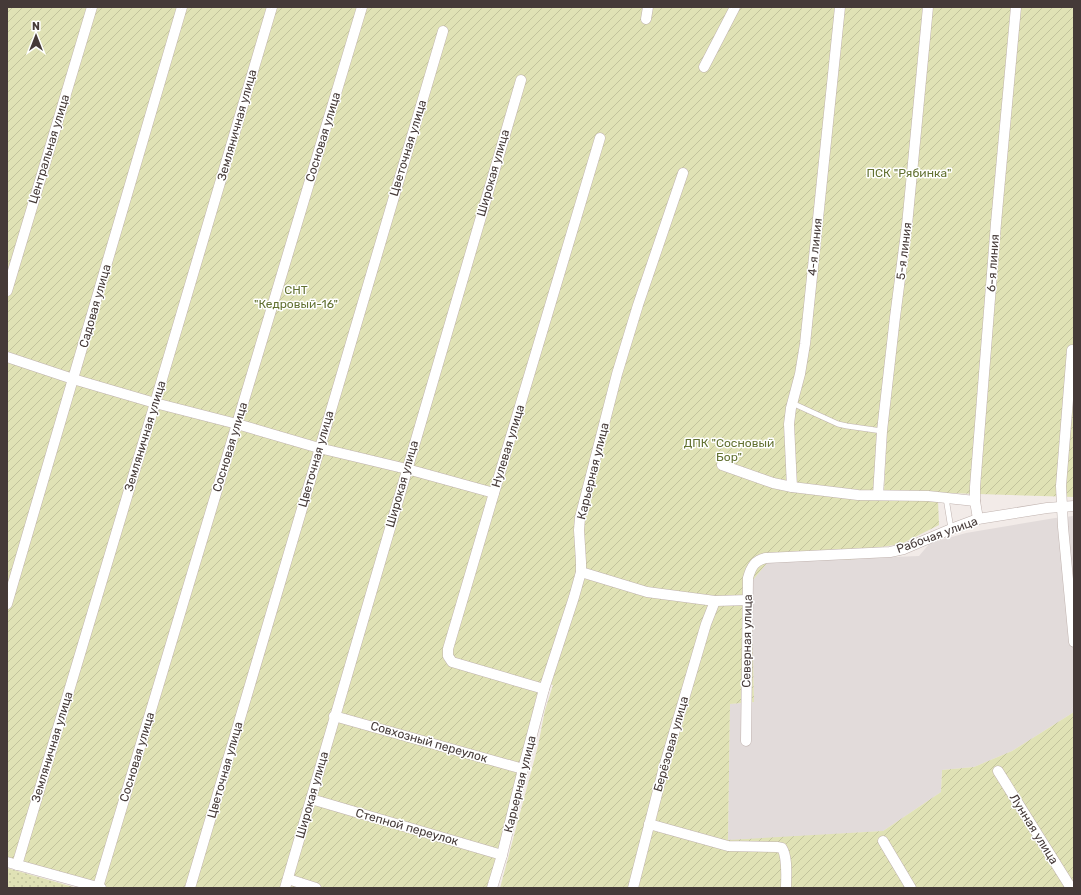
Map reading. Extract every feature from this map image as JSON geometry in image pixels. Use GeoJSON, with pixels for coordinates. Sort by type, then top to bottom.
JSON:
{"type":"FeatureCollection","features":[{"type":"Feature","properties":{"kind":"street","name":"Центральная улица"},"geometry":{"type":"LineString","coordinates":[[7,291],[92,7]]}},
{"type":"Feature","properties":{"kind":"street","name":"Садовая улица"},"geometry":{"type":"LineString","coordinates":[[7,604],[182,7]]}},
{"type":"Feature","properties":{"kind":"street","name":"Земляничная улица"},"geometry":{"type":"LineString","coordinates":[[12,864],[155,403],[272,7]]}},
{"type":"Feature","properties":{"kind":"street","name":"Сосновая улица"},"geometry":{"type":"LineString","coordinates":[[99,888],[362,7]]}},
{"type":"Feature","properties":{"kind":"street"},"geometry":{"type":"LineString","coordinates":[[646,19],[648,7]]}},
{"type":"Feature","properties":{"kind":"street"},"geometry":{"type":"LineString","coordinates":[[704,67],[736,7]]}},
{"type":"Feature","properties":{"kind":"street","name":"4-я линия"},"geometry":{"type":"LineString","coordinates":[[792,487],[789,424],[805,344],[840,7]]}},
{"type":"Feature","properties":{"kind":"street","name":"5-я линия"},"geometry":{"type":"LineString","coordinates":[[878,495],[882,431],[895,317],[908,225],[928,7]]}},
{"type":"Feature","properties":{"kind":"street","name":"6-я линия"},"geometry":{"type":"LineString","coordinates":[[978,519],[975,501],[996,223],[1016,7]]}},
{"type":"Feature","properties":{"kind":"street","name":"Цветочная улица"},"geometry":{"type":"LineString","coordinates":[[190,888],[443,30]]}},
{"type":"Feature","properties":{"kind":"street","name":"Широкая улица"},"geometry":{"type":"LineString","coordinates":[[286,884],[521,80]]}},
{"type":"Feature","properties":{"kind":"street","name":"Нулевая улица"},"geometry":{"type":"LineString","coordinates":[[544,689],[452,662],[448,656],[448,649],[600,138]]}},
{"type":"Feature","properties":{"kind":"street","name":"Карьерная улица"},"geometry":{"type":"LineString","coordinates":[[492,888],[502,855],[544,689],[574,597],[580,572],[580,518],[638,305],[682,173]]}},
{"type":"Feature","properties":{"kind":"street"},"geometry":{"type":"LineString","coordinates":[[1072,350],[1062,486],[1062,507],[1074,642]]}},
{"type":"Feature","properties":{"kind":"street"},"geometry":{"type":"LineString","coordinates":[[7,357],[73,379],[155,403],[237,424],[319,448],[407,469],[494,493]]}},
{"type":"Feature","properties":{"kind":"street"},"geometry":{"type":"LineString","coordinates":[[722,465],[773,483],[792,487],[841,493],[928,496],[975,501]]}},
{"type":"Feature","properties":{"kind":"street","name":"Рабочая улица"},"geometry":{"type":"LineString","coordinates":[[774,558],[890,552],[904,549],[950,529],[978,519],[1047,508],[1074,506]]}},
{"type":"Feature","properties":{"kind":"street","name":"Северная улица"},"geometry":{"type":"LineString","coordinates":[[746,741],[748,578],[750,570],[760,559],[774,558]]}},
{"type":"Feature","properties":{"kind":"street"},"geometry":{"type":"LineString","coordinates":[[580,572],[647,592],[715,601],[748,600]]}},
{"type":"Feature","properties":{"kind":"street","name":"Берёзовая улица"},"geometry":{"type":"LineString","coordinates":[[633,888],[664,767],[706,624],[715,601]]}},
{"type":"Feature","properties":{"kind":"street","name":"Совхозный переулок"},"geometry":{"type":"LineString","coordinates":[[334,716],[523,769]]}},
{"type":"Feature","properties":{"kind":"street","name":"Лунная улица"},"geometry":{"type":"LineString","coordinates":[[998,771],[1070,888]]}},
{"type":"Feature","properties":{"kind":"street","name":"Степной переулок"},"geometry":{"type":"LineString","coordinates":[[311,799],[502,855]]}},
{"type":"Feature","properties":{"kind":"street"},"geometry":{"type":"LineString","coordinates":[[650,824],[728,846],[778,846],[782,848],[786,860],[786,888]]}},
{"type":"Feature","properties":{"kind":"street"},"geometry":{"type":"LineString","coordinates":[[883,841],[911,888]]}},
{"type":"Feature","properties":{"kind":"street"},"geometry":{"type":"LineString","coordinates":[[12,864],[99,888]]}},
{"type":"Feature","properties":{"kind":"street"},"geometry":{"type":"LineString","coordinates":[[286,884],[316,888]]}},
{"type":"Feature","properties":{"kind":"lane"},"geometry":{"type":"LineString","coordinates":[[792,403],[838,424],[882,431]]}},
{"type":"Feature","properties":{"kind":"lane"},"geometry":{"type":"LineString","coordinates":[[946,498],[950,529]]}},
{"type":"Feature","properties":{"kind":"shaded area"},"geometry":{"type":"Polygon","coordinates":[[[1074,516],[1074,712],[1012,751],[974,767],[942,770],[941,792],[883,831],[728,841],[730,704],[754,702],[752,607],[753,580],[768,562],[919,556],[930,543],[966,533],[1074,516]]]}},
{"type":"Feature","properties":{"kind":"green space"},"geometry":{"type":"Polygon","coordinates":[[[7,7],[1074,7],[1074,497],[884,491],[887,431],[893,372],[874,498],[938,500],[939,525],[901,544],[861,550],[859,559],[768,562],[753,580],[752,607],[754,702],[730,704],[728,840],[883,831],[941,792],[942,770],[974,767],[1012,751],[1074,712],[1074,888],[500,888],[538,746],[545,710],[553,685],[540,682],[503,839],[488,888],[90,888],[7,865],[7,7]]]}},
{"type":"Feature","properties":{"kind":"green space"},"geometry":{"type":"Polygon","coordinates":[[[7,868],[77,888],[7,888],[7,868]]]}},
{"type":"Feature","properties":{"kind":"park label","name":"ПСК \"Рябинка\""},"geometry":{"type":"Point","coordinates":[909,173]}},
{"type":"Feature","properties":{"kind":"park label","name":"СНТ \"Кедровый-16\""},"geometry":{"type":"Point","coordinates":[296,297]}},
{"type":"Feature","properties":{"kind":"park label","name":"ДПК \"Сосновый Бор\""},"geometry":{"type":"Point","coordinates":[729,450]}}]}
